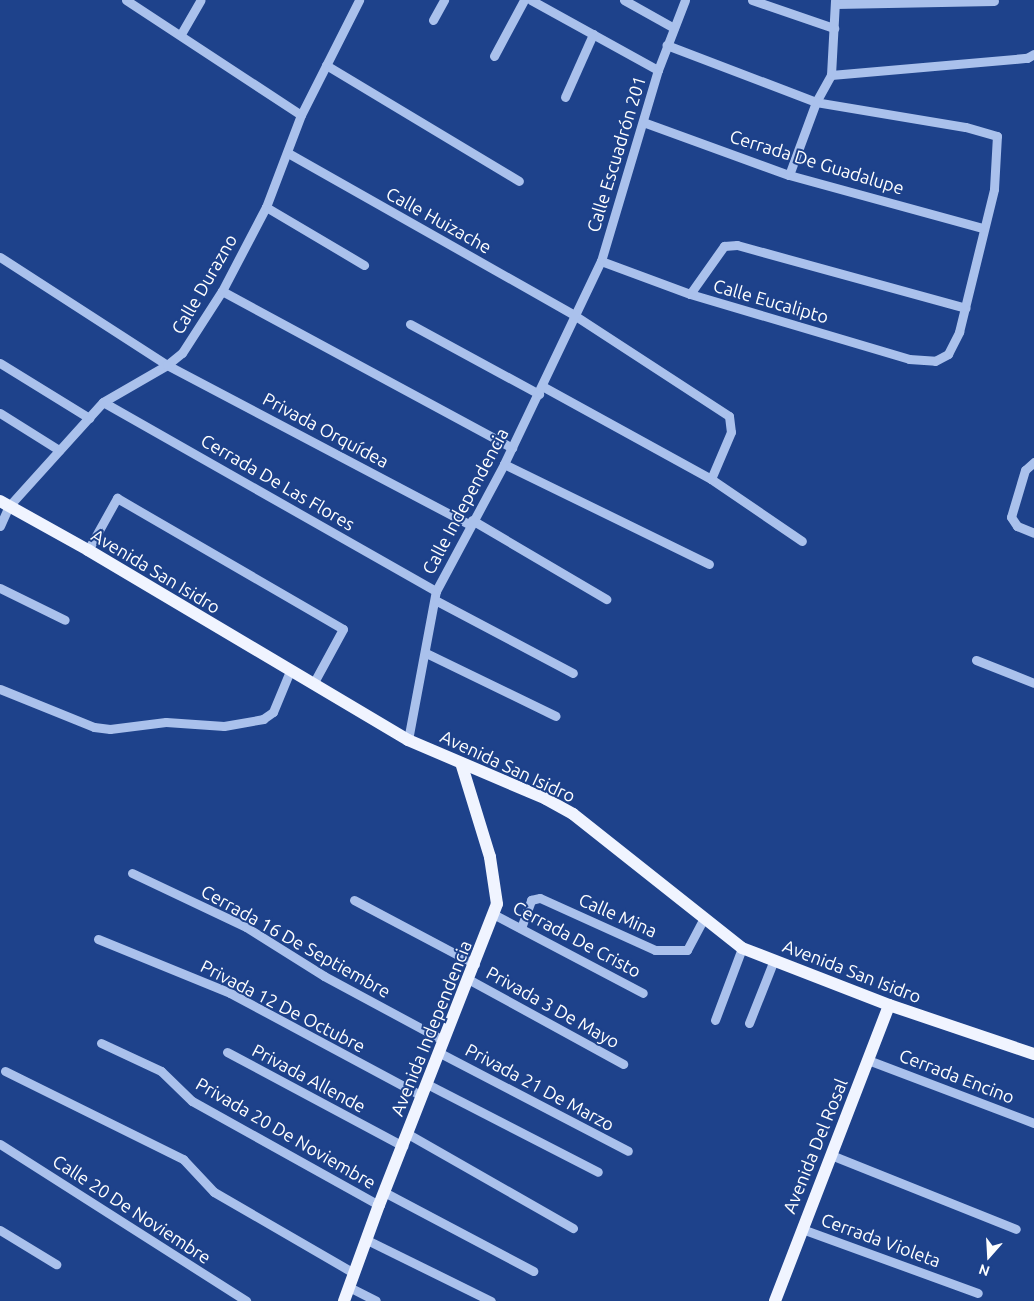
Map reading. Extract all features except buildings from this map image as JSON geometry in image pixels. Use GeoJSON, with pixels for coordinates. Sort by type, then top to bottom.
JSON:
{"type":"FeatureCollection","features":[{"type":"Feature","properties":{"kind":"main road","name":"Avenida San Isidro"},"geometry":{"type":"LineString","coordinates":[[5,504],[88,550],[408,740],[573,814],[742,948],[889,1005],[1034,1054]]}},
{"type":"Feature","properties":{"kind":"main road","name":"Avenida Independencia"},"geometry":{"type":"LineString","coordinates":[[344,1301],[440,1046],[495,915],[498,889],[462,763]]}},
{"type":"Feature","properties":{"kind":"main road","name":"Avenida Del Rosal"},"geometry":{"type":"LineString","coordinates":[[775,1301],[889,1005]]}},
{"type":"Feature","properties":{"kind":"street"},"geometry":{"type":"LineString","coordinates":[[126,0],[181,34],[301,115]]}},
{"type":"Feature","properties":{"kind":"street"},"geometry":{"type":"LineString","coordinates":[[181,34],[201,0]]}},
{"type":"Feature","properties":{"kind":"street","name":"Calle Durazno"},"geometry":{"type":"LineString","coordinates":[[0,526],[5,504],[59,450],[103,402],[167,365],[182,353],[222,291],[266,207],[301,115],[359,0]]}},
{"type":"Feature","properties":{"kind":"street"},"geometry":{"type":"LineString","coordinates":[[433,20],[444,0]]}},
{"type":"Feature","properties":{"kind":"street"},"geometry":{"type":"LineString","coordinates":[[494,56],[524,0]]}},
{"type":"Feature","properties":{"kind":"street"},"geometry":{"type":"LineString","coordinates":[[531,0],[658,70]]}},
{"type":"Feature","properties":{"kind":"street"},"geometry":{"type":"LineString","coordinates":[[624,0],[674,28]]}},
{"type":"Feature","properties":{"kind":"street","name":"Calle Escuadrón 201"},"geometry":{"type":"LineString","coordinates":[[574,315],[601,261],[658,70],[685,0]]}},
{"type":"Feature","properties":{"kind":"street"},"geometry":{"type":"LineString","coordinates":[[752,0],[834,28]]}},
{"type":"Feature","properties":{"kind":"street"},"geometry":{"type":"LineString","coordinates":[[789,175],[816,102],[831,75],[835,2],[994,1]]}},
{"type":"Feature","properties":{"kind":"street"},"geometry":{"type":"LineString","coordinates":[[565,97],[593,34]]}},
{"type":"Feature","properties":{"kind":"street"},"geometry":{"type":"LineString","coordinates":[[667,45],[816,102],[965,127],[997,136],[994,189],[965,308],[737,245],[724,246],[690,294]]}},
{"type":"Feature","properties":{"kind":"street"},"geometry":{"type":"LineString","coordinates":[[831,75],[1027,58],[1034,54]]}},
{"type":"Feature","properties":{"kind":"street"},"geometry":{"type":"LineString","coordinates":[[326,65],[519,181]]}},
{"type":"Feature","properties":{"kind":"street","name":"Cerrada De Guadalupe"},"geometry":{"type":"LineString","coordinates":[[643,122],[789,175],[983,228]]}},
{"type":"Feature","properties":{"kind":"street","name":"Calle Huizache"},"geometry":{"type":"LineString","coordinates":[[288,153],[574,315],[729,416],[731,432],[710,479]]}},
{"type":"Feature","properties":{"kind":"street"},"geometry":{"type":"LineString","coordinates":[[266,207],[364,265]]}},
{"type":"Feature","properties":{"kind":"street","name":"Privada Orquídea"},"geometry":{"type":"LineString","coordinates":[[0,257],[167,365],[470,522],[606,599]]}},
{"type":"Feature","properties":{"kind":"street","name":"Calle Eucalipto"},"geometry":{"type":"LineString","coordinates":[[601,261],[690,294],[910,359],[935,361],[948,354],[959,332],[965,308]]}},
{"type":"Feature","properties":{"kind":"street"},"geometry":{"type":"LineString","coordinates":[[222,291],[512,448]]}},
{"type":"Feature","properties":{"kind":"street","name":"Calle Independencia"},"geometry":{"type":"LineString","coordinates":[[408,740],[436,596],[470,522],[512,448],[574,315]]}},
{"type":"Feature","properties":{"kind":"street"},"geometry":{"type":"LineString","coordinates":[[410,324],[710,479],[802,541]]}},
{"type":"Feature","properties":{"kind":"street"},"geometry":{"type":"LineString","coordinates":[[0,363],[89,418]]}},
{"type":"Feature","properties":{"kind":"street","name":"Cerrada De Las Flores"},"geometry":{"type":"LineString","coordinates":[[103,402],[436,596],[573,673]]}},
{"type":"Feature","properties":{"kind":"street"},"geometry":{"type":"LineString","coordinates":[[0,413],[59,450]]}},
{"type":"Feature","properties":{"kind":"street"},"geometry":{"type":"LineString","coordinates":[[1034,462],[1025,470],[1012,518],[1017,526],[1034,533]]}},
{"type":"Feature","properties":{"kind":"street"},"geometry":{"type":"LineString","coordinates":[[504,464],[709,564]]}},
{"type":"Feature","properties":{"kind":"street"},"geometry":{"type":"LineString","coordinates":[[88,550],[117,498],[342,629],[312,684]]}},
{"type":"Feature","properties":{"kind":"street"},"geometry":{"type":"LineString","coordinates":[[0,588],[65,620]]}},
{"type":"Feature","properties":{"kind":"street"},"geometry":{"type":"LineString","coordinates":[[426,653],[556,716]]}},
{"type":"Feature","properties":{"kind":"street"},"geometry":{"type":"LineString","coordinates":[[976,660],[1034,683]]}},
{"type":"Feature","properties":{"kind":"street"},"geometry":{"type":"LineString","coordinates":[[0,689],[94,727],[110,729],[166,722],[224,726],[263,719],[273,712],[290,671]]}},
{"type":"Feature","properties":{"kind":"street","name":"Cerrada 16 De Septiembre"},"geometry":{"type":"LineString","coordinates":[[132,873],[246,927],[440,1046]]}},
{"type":"Feature","properties":{"kind":"street","name":"Calle Mina"},"geometry":{"type":"LineString","coordinates":[[521,928],[530,900],[540,898],[655,950],[687,950],[704,918]]}},
{"type":"Feature","properties":{"kind":"street"},"geometry":{"type":"LineString","coordinates":[[354,900],[475,964]]}},
{"type":"Feature","properties":{"kind":"street","name":"Cerrada De Cristo"},"geometry":{"type":"LineString","coordinates":[[495,915],[643,993]]}},
{"type":"Feature","properties":{"kind":"street","name":"Privada 12 De Octubre"},"geometry":{"type":"LineString","coordinates":[[98,939],[230,994],[422,1096]]}},
{"type":"Feature","properties":{"kind":"street"},"geometry":{"type":"LineString","coordinates":[[715,1020],[742,948]]}},
{"type":"Feature","properties":{"kind":"street"},"geometry":{"type":"LineString","coordinates":[[749,1023],[774,960]]}},
{"type":"Feature","properties":{"kind":"street","name":"Privada 3 De Mayo"},"geometry":{"type":"LineString","coordinates":[[468,979],[623,1064]]}},
{"type":"Feature","properties":{"kind":"street","name":"Privada 20 De Noviembre"},"geometry":{"type":"LineString","coordinates":[[100,1043],[161,1071],[192,1101],[379,1205]]}},
{"type":"Feature","properties":{"kind":"street","name":"Privada 21 De Marzo"},"geometry":{"type":"LineString","coordinates":[[440,1046],[628,1150]]}},
{"type":"Feature","properties":{"kind":"street","name":"Privada Allende"},"geometry":{"type":"LineString","coordinates":[[227,1052],[403,1146]]}},
{"type":"Feature","properties":{"kind":"street","name":"Cerrada Encino"},"geometry":{"type":"LineString","coordinates":[[868,1060],[1034,1123]]}},
{"type":"Feature","properties":{"kind":"street"},"geometry":{"type":"LineString","coordinates":[[5,1071],[183,1160],[214,1192],[354,1273]]}},
{"type":"Feature","properties":{"kind":"street"},"geometry":{"type":"LineString","coordinates":[[427,1084],[598,1172]]}},
{"type":"Feature","properties":{"kind":"street"},"geometry":{"type":"LineString","coordinates":[[408,1134],[573,1228]]}},
{"type":"Feature","properties":{"kind":"street","name":"Calle 20 De Noviembre"},"geometry":{"type":"LineString","coordinates":[[0,1144],[246,1301]]}},
{"type":"Feature","properties":{"kind":"street"},"geometry":{"type":"LineString","coordinates":[[831,1155],[1016,1229]]}},
{"type":"Feature","properties":{"kind":"street","name":"Privada 20 De Noviembre"},"geometry":{"type":"LineString","coordinates":[[384,1192],[533,1271]]}},
{"type":"Feature","properties":{"kind":"street","name":"Cerrada Violeta"},"geometry":{"type":"LineString","coordinates":[[802,1229],[978,1293]]}},
{"type":"Feature","properties":{"kind":"street"},"geometry":{"type":"LineString","coordinates":[[0,1230],[56,1264]]}},
{"type":"Feature","properties":{"kind":"street"},"geometry":{"type":"LineString","coordinates":[[367,1240],[491,1301]]}},
{"type":"Feature","properties":{"kind":"street"},"geometry":{"type":"LineString","coordinates":[[349,1287],[376,1301]]}}]}
